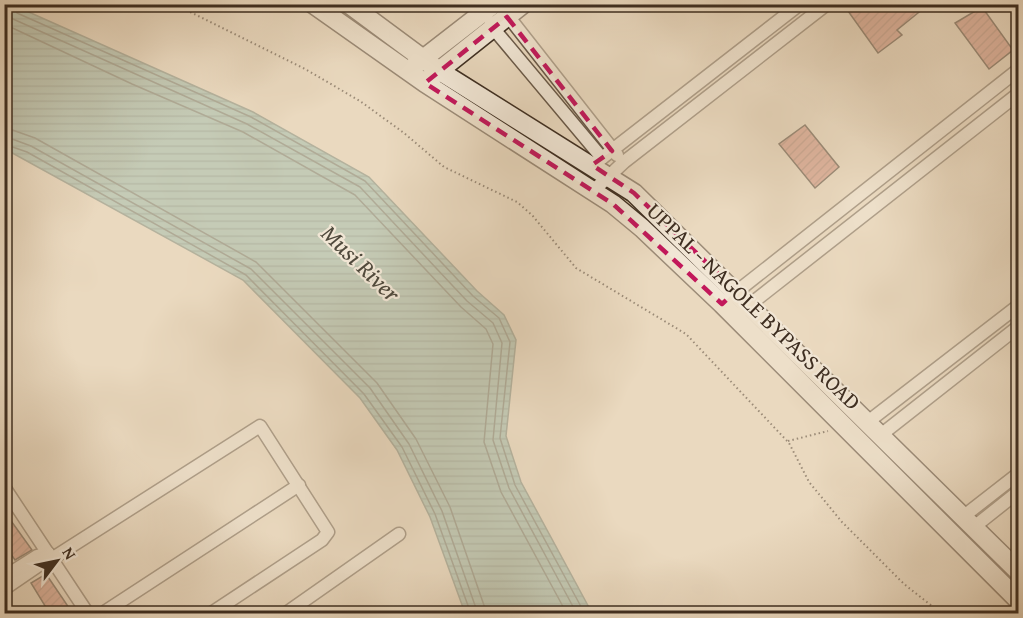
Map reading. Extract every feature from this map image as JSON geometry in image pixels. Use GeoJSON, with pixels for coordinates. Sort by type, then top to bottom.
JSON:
{"type":"FeatureCollection","features":[{"type":"Feature","properties":{"kind":"street","name":"UPPAL - NAGOLE BYPASS ROAD"},"geometry":{"type":"LineString","coordinates":[[313,4],[425,84],[593,191],[642,228],[728,310],[1018,600]]}},
{"type":"Feature","properties":{"kind":"street","name":"UPPAL - NAGOLE BYPASS ROAD"},"geometry":{"type":"LineString","coordinates":[[349,4],[438,70],[602,158],[611,177],[634,193],[743,298],[1018,571]]}},
{"type":"Feature","properties":{"kind":"street"},"geometry":{"type":"LineString","coordinates":[[408,71],[494,11],[523,4]]}},
{"type":"Feature","properties":{"kind":"street"},"geometry":{"type":"LineString","coordinates":[[602,158],[800,4]]}},
{"type":"Feature","properties":{"kind":"street"},"geometry":{"type":"LineString","coordinates":[[593,191],[611,177],[624,162],[826,4]]}},
{"type":"Feature","properties":{"kind":"street"},"geometry":{"type":"LineString","coordinates":[[425,84],[494,11]]}},
{"type":"Feature","properties":{"kind":"street"},"geometry":{"type":"LineString","coordinates":[[494,11],[602,158],[624,162]]}},
{"type":"Feature","properties":{"kind":"street"},"geometry":{"type":"LineString","coordinates":[[494,11],[602,158]]}},
{"type":"Feature","properties":{"kind":"street"},"geometry":{"type":"LineString","coordinates":[[728,310],[1018,70]]}},
{"type":"Feature","properties":{"kind":"street"},"geometry":{"type":"LineString","coordinates":[[728,310],[1018,94]]}},
{"type":"Feature","properties":{"kind":"street"},"geometry":{"type":"LineString","coordinates":[[637,152],[646,124]]}},
{"type":"Feature","properties":{"kind":"street"},"geometry":{"type":"LineString","coordinates":[[875,427],[1018,306]]}},
{"type":"Feature","properties":{"kind":"street"},"geometry":{"type":"LineString","coordinates":[[875,427],[1018,327]]}},
{"type":"Feature","properties":{"kind":"street"},"geometry":{"type":"LineString","coordinates":[[4,589],[51,556],[260,426],[328,532],[322,540],[210,614]]}},
{"type":"Feature","properties":{"kind":"street"},"geometry":{"type":"LineString","coordinates":[[969,522],[1018,474]]}},
{"type":"Feature","properties":{"kind":"street"},"geometry":{"type":"LineString","coordinates":[[106,611],[299,485]]}},
{"type":"Feature","properties":{"kind":"street"},"geometry":{"type":"LineString","coordinates":[[4,487],[88,614]]}},
{"type":"Feature","properties":{"kind":"street"},"geometry":{"type":"LineString","coordinates":[[969,522],[1018,492]]}},
{"type":"Feature","properties":{"kind":"street"},"geometry":{"type":"LineString","coordinates":[[285,614],[399,534]]}},
{"type":"Feature","properties":{"kind":"street"},"geometry":{"type":"LineString","coordinates":[[4,577],[37,556],[51,556]]}},
{"type":"Feature","properties":{"kind":"path"},"geometry":{"type":"LineString","coordinates":[[174,4],[314,74],[360,101],[405,133],[444,167],[517,202],[532,215],[576,268],[686,334],[787,441],[809,482],[842,522],[904,585],[942,614]]}},
{"type":"Feature","properties":{"kind":"path"},"geometry":{"type":"LineString","coordinates":[[787,441],[823,434],[841,424]]}},
{"type":"Feature","properties":{"kind":"highlighted area"},"geometry":{"type":"Polygon","coordinates":[[[507,17],[612,151],[592,165],[634,193],[736,291],[722,304],[613,204],[425,83],[507,17]]]}},
{"type":"Feature","properties":{"kind":"water","name":"Musi River"},"geometry":{"type":"Polygon","coordinates":[[[5,4],[13,5],[253,112],[369,177],[477,291],[504,315],[516,340],[506,436],[521,482],[592,613],[465,613],[430,517],[397,450],[360,398],[243,280],[5,149],[5,4]]]}},
{"type":"Feature","properties":{"kind":"building"},"geometry":{"type":"Polygon","coordinates":[[[843,4],[929,4],[897,30],[902,35],[878,53],[843,4]]]}},
{"type":"Feature","properties":{"kind":"building"},"geometry":{"type":"Polygon","coordinates":[[[982,7],[1013,50],[989,69],[955,23],[982,7]]]}},
{"type":"Feature","properties":{"kind":"building"},"geometry":{"type":"Polygon","coordinates":[[[805,125],[839,167],[815,188],[779,144],[805,125]]]}},
{"type":"Feature","properties":{"kind":"building"},"geometry":{"type":"Polygon","coordinates":[[[4,511],[32,550],[15,560],[4,544],[4,511]]]}},
{"type":"Feature","properties":{"kind":"building"},"geometry":{"type":"Polygon","coordinates":[[[46,574],[73,614],[50,614],[31,583],[46,574]]]}}]}
